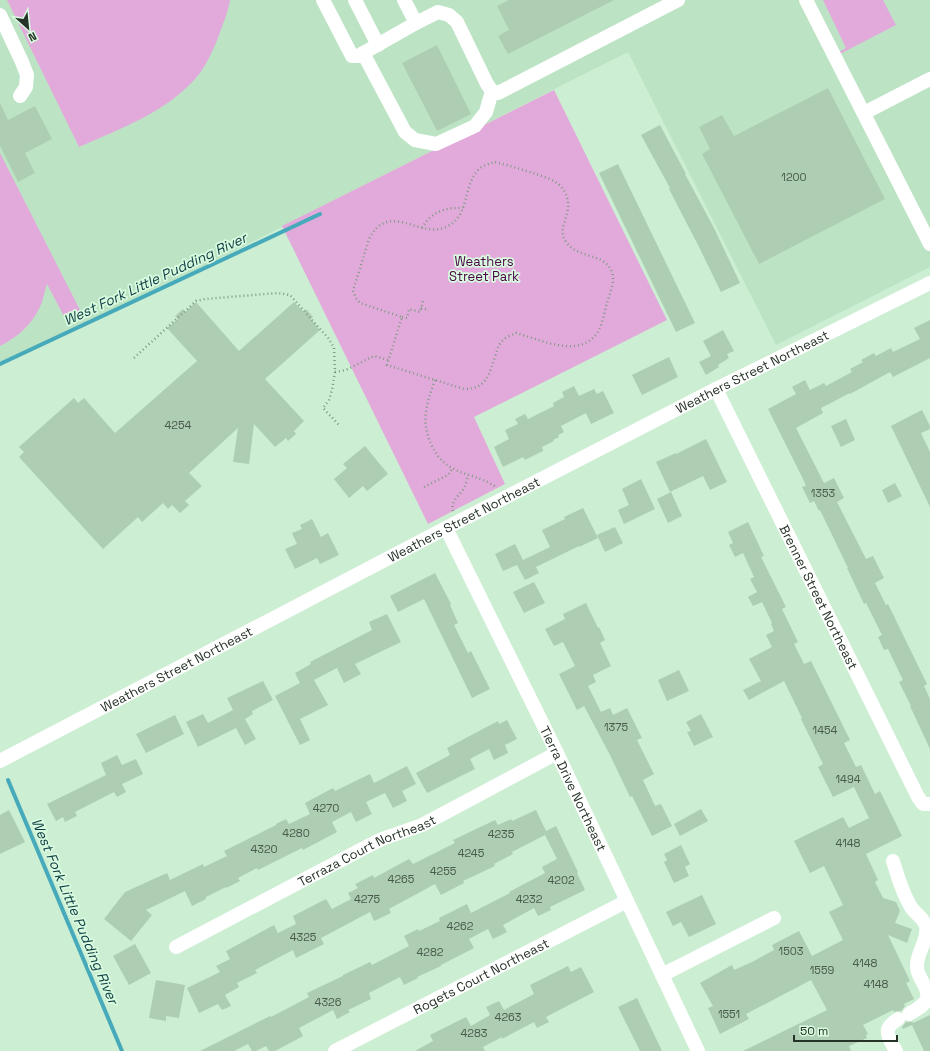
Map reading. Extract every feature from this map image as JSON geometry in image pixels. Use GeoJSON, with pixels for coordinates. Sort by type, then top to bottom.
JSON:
{"type":"FeatureCollection","features":[{"type":"Feature","properties":{"kind":"street"},"geometry":{"type":"LineString","coordinates":[[323,0],[352,56],[358,56],[438,12],[449,15],[457,22],[487,84],[492,91],[498,93],[678,0]]}},
{"type":"Feature","properties":{"kind":"street"},"geometry":{"type":"LineString","coordinates":[[355,0],[378,45]]}},
{"type":"Feature","properties":{"kind":"street"},"geometry":{"type":"LineString","coordinates":[[404,0],[416,23]]}},
{"type":"Feature","properties":{"kind":"street"},"geometry":{"type":"LineString","coordinates":[[806,0],[930,244]]}},
{"type":"Feature","properties":{"kind":"street"},"geometry":{"type":"LineString","coordinates":[[0,15],[27,75],[26,87],[20,96]]}},
{"type":"Feature","properties":{"kind":"street"},"geometry":{"type":"LineString","coordinates":[[363,53],[405,132],[415,140],[436,144],[475,126],[486,112],[492,91]]}},
{"type":"Feature","properties":{"kind":"street"},"geometry":{"type":"LineString","coordinates":[[864,113],[930,79]]}},
{"type":"Feature","properties":{"kind":"street","name":"Weathers Street Northeast"},"geometry":{"type":"LineString","coordinates":[[0,761],[716,389],[930,283]]}},
{"type":"Feature","properties":{"kind":"street","name":"Brenner Street Northeast"},"geometry":{"type":"LineString","coordinates":[[716,389],[918,797],[926,804]]}},
{"type":"Feature","properties":{"kind":"street","name":"Tierra Drive Northeast"},"geometry":{"type":"LineString","coordinates":[[446,528],[557,753],[698,1051]]}},
{"type":"Feature","properties":{"kind":"street","name":"Terraza Court Northeast"},"geometry":{"type":"LineString","coordinates":[[176,947],[368,846],[422,825],[557,753]]}},
{"type":"Feature","properties":{"kind":"street"},"geometry":{"type":"LineString","coordinates":[[893,861],[911,909],[921,918],[927,920],[925,924],[926,938],[917,959],[917,969],[927,992],[927,999],[922,1005],[889,1026],[888,1036],[896,1051]]}},
{"type":"Feature","properties":{"kind":"street","name":"Rogets Court Northeast"},"geometry":{"type":"LineString","coordinates":[[335,1051],[627,901]]}},
{"type":"Feature","properties":{"kind":"street"},"geometry":{"type":"LineString","coordinates":[[662,975],[774,918]]}},
{"type":"Feature","properties":{"kind":"path"},"geometry":{"type":"LineString","coordinates":[[402,316],[387,365],[464,389],[471,389],[478,387],[487,377],[499,346],[503,340],[516,333],[557,345],[570,347],[579,346],[588,341],[594,336],[600,327],[613,283],[613,275],[610,268],[601,260],[572,249],[566,242],[563,234],[563,226],[568,207],[567,198],[565,191],[559,184],[552,180],[495,162],[487,164],[477,171],[463,208],[456,220],[446,227],[433,230],[403,222],[393,221],[377,227],[372,233],[353,288],[356,298],[360,303],[402,316],[407,318],[409,309],[420,312],[423,301]]}},
{"type":"Feature","properties":{"kind":"path"},"geometry":{"type":"LineString","coordinates":[[422,228],[431,215],[444,209],[454,207],[463,208]]}},
{"type":"Feature","properties":{"kind":"path"},"geometry":{"type":"LineString","coordinates":[[134,358],[196,301],[278,293],[290,295],[329,339],[334,348],[335,372],[332,390],[330,400],[323,408],[339,425]]}},
{"type":"Feature","properties":{"kind":"path"},"geometry":{"type":"LineString","coordinates":[[421,308],[429,310]]}},
{"type":"Feature","properties":{"kind":"path"},"geometry":{"type":"LineString","coordinates":[[335,372],[346,370],[374,356],[388,360]]}},
{"type":"Feature","properties":{"kind":"path"},"geometry":{"type":"LineString","coordinates":[[435,380],[426,408],[425,419],[428,437],[437,456],[442,462],[452,469],[482,479],[491,484],[504,498]]}},
{"type":"Feature","properties":{"kind":"path"},"geometry":{"type":"LineString","coordinates":[[424,487],[448,475],[452,469]]}},
{"type":"Feature","properties":{"kind":"path"},"geometry":{"type":"LineString","coordinates":[[458,522],[452,507],[453,503],[465,487],[468,474]]}},
{"type":"Feature","properties":{"kind":"shaded area"},"geometry":{"type":"Polygon","coordinates":[[[0,0],[930,0],[930,267],[776,345],[628,52],[139,299],[0,366],[0,0]]]}},
{"type":"Feature","properties":{"kind":"green space"},"geometry":{"type":"Polygon","coordinates":[[[7,0],[230,0],[224,22],[211,55],[200,73],[188,86],[160,108],[144,117],[79,147],[7,0]]]}},
{"type":"Feature","properties":{"kind":"green space"},"geometry":{"type":"Polygon","coordinates":[[[823,0],[883,0],[896,25],[838,55],[837,53],[846,48],[823,0]]]}},
{"type":"Feature","properties":{"kind":"green space","name":"Weathers Street Park"},"geometry":{"type":"Polygon","coordinates":[[[554,90],[667,320],[474,417],[505,484],[428,524],[282,226],[554,90]]]}},
{"type":"Feature","properties":{"kind":"green space"},"geometry":{"type":"Polygon","coordinates":[[[0,153],[81,312],[66,320],[47,284],[42,302],[31,322],[14,338],[0,346],[0,153]]]}},
{"type":"Feature","properties":{"kind":"building"},"geometry":{"type":"Polygon","coordinates":[[[509,0],[614,0],[508,54],[498,36],[509,30],[497,6],[509,0]]]}},
{"type":"Feature","properties":{"kind":"building"},"geometry":{"type":"Polygon","coordinates":[[[437,45],[471,114],[437,131],[402,63],[437,45]]]}},
{"type":"Feature","properties":{"kind":"building"},"geometry":{"type":"Polygon","coordinates":[[[828,88],[885,199],[759,264],[702,154],[710,149],[699,127],[722,115],[734,136],[828,88]]]}},
{"type":"Feature","properties":{"kind":"building"},"geometry":{"type":"Polygon","coordinates":[[[0,103],[8,120],[35,106],[52,139],[25,153],[35,173],[18,182],[0,146],[0,103]]]}},
{"type":"Feature","properties":{"kind":"building"},"geometry":{"type":"Polygon","coordinates":[[[660,125],[714,228],[740,283],[721,292],[669,189],[670,188],[641,135],[660,125]]]}},
{"type":"Feature","properties":{"kind":"building"},"geometry":{"type":"Polygon","coordinates":[[[618,164],[695,323],[676,332],[599,173],[618,164]]]}},
{"type":"Feature","properties":{"kind":"building"},"geometry":{"type":"Polygon","coordinates":[[[196,302],[239,351],[294,302],[304,312],[306,309],[313,317],[311,319],[320,330],[265,379],[304,421],[294,431],[296,434],[288,441],[286,438],[275,447],[254,424],[249,464],[233,462],[238,428],[189,473],[202,486],[185,501],[189,505],[180,513],[172,505],[168,509],[163,503],[142,522],[138,517],[103,549],[19,457],[24,452],[19,447],[74,398],[78,403],[84,398],[115,433],[197,361],[167,328],[178,319],[175,316],[183,309],[185,312],[196,302]]]}},
{"type":"Feature","properties":{"kind":"building"},"geometry":{"type":"Polygon","coordinates":[[[930,320],[930,358],[893,377],[890,372],[821,408],[823,413],[796,428],[824,483],[834,478],[844,498],[837,502],[866,559],[873,556],[884,578],[875,583],[886,605],[888,604],[927,684],[924,686],[930,699],[930,749],[899,682],[903,680],[888,649],[884,650],[878,637],[882,635],[866,603],[864,604],[820,510],[819,511],[814,501],[810,503],[802,487],[806,486],[803,479],[768,409],[796,394],[792,387],[805,380],[810,390],[824,383],[826,386],[852,372],[850,369],[863,362],[861,360],[874,353],[876,356],[891,348],[893,352],[920,339],[914,328],[930,320]]]}},
{"type":"Feature","properties":{"kind":"building"},"geometry":{"type":"Polygon","coordinates":[[[723,330],[734,351],[727,354],[729,358],[718,365],[719,367],[706,375],[699,362],[711,356],[703,341],[723,330]]]}},
{"type":"Feature","properties":{"kind":"building"},"geometry":{"type":"Polygon","coordinates":[[[669,357],[678,377],[642,395],[632,375],[669,357]]]}},
{"type":"Feature","properties":{"kind":"building"},"geometry":{"type":"Polygon","coordinates":[[[574,386],[579,396],[594,389],[597,394],[603,391],[614,413],[591,424],[586,413],[561,426],[564,432],[558,435],[559,437],[553,440],[554,441],[542,447],[543,451],[525,460],[523,457],[503,467],[494,447],[509,439],[505,430],[518,424],[515,419],[525,414],[528,419],[554,406],[553,403],[564,397],[562,392],[574,386]]]}},
{"type":"Feature","properties":{"kind":"building"},"geometry":{"type":"Polygon","coordinates":[[[922,410],[930,426],[930,429],[921,433],[930,452],[930,507],[891,426],[922,410]]]}},
{"type":"Feature","properties":{"kind":"building"},"geometry":{"type":"Polygon","coordinates":[[[846,419],[855,440],[841,447],[831,426],[846,419]]]}},
{"type":"Feature","properties":{"kind":"building"},"geometry":{"type":"Polygon","coordinates":[[[706,439],[727,482],[710,490],[703,476],[670,492],[656,462],[706,439]]]}},
{"type":"Feature","properties":{"kind":"building"},"geometry":{"type":"Polygon","coordinates":[[[365,446],[388,474],[367,491],[363,486],[349,498],[334,479],[347,468],[343,464],[365,446]]]}},
{"type":"Feature","properties":{"kind":"building"},"geometry":{"type":"Polygon","coordinates":[[[641,479],[655,509],[624,524],[618,510],[629,505],[622,489],[641,479]]]}},
{"type":"Feature","properties":{"kind":"building"},"geometry":{"type":"Polygon","coordinates":[[[895,483],[902,496],[888,503],[882,490],[895,483]]]}},
{"type":"Feature","properties":{"kind":"building"},"geometry":{"type":"Polygon","coordinates":[[[671,492],[682,516],[668,523],[657,499],[671,492]]]}},
{"type":"Feature","properties":{"kind":"building"},"geometry":{"type":"Polygon","coordinates":[[[583,508],[598,538],[536,567],[539,573],[525,580],[517,565],[503,571],[495,554],[515,544],[523,560],[550,547],[542,530],[583,508]]]}},
{"type":"Feature","properties":{"kind":"building"},"geometry":{"type":"Polygon","coordinates":[[[312,519],[321,537],[328,533],[339,555],[320,564],[317,558],[295,569],[285,549],[297,544],[292,533],[302,529],[300,525],[312,519]]]}},
{"type":"Feature","properties":{"kind":"building"},"geometry":{"type":"Polygon","coordinates":[[[748,522],[764,556],[761,557],[786,607],[782,609],[798,642],[794,644],[804,664],[811,661],[850,740],[844,743],[856,767],[861,765],[875,794],[880,791],[902,836],[866,854],[878,880],[875,882],[883,898],[896,902],[900,911],[895,923],[912,929],[907,943],[888,935],[910,981],[906,983],[914,999],[904,1004],[905,1006],[901,1011],[894,1012],[893,1010],[863,1025],[868,1034],[866,1035],[867,1038],[849,1046],[851,1051],[743,1051],[827,1010],[811,980],[746,1014],[749,1019],[720,1034],[708,1008],[713,1006],[700,983],[732,965],[734,970],[752,962],[774,950],[772,945],[799,931],[812,956],[843,940],[829,912],[843,905],[824,866],[810,873],[794,841],[843,817],[849,828],[869,818],[854,787],[833,797],[818,767],[823,764],[784,681],[749,700],[743,690],[761,681],[749,659],[772,647],[766,635],[774,631],[771,624],[772,623],[762,602],[753,606],[748,597],[757,592],[750,579],[754,577],[743,553],[735,557],[729,545],[733,543],[728,532],[748,522]]]}},
{"type":"Feature","properties":{"kind":"building"},"geometry":{"type":"Polygon","coordinates":[[[615,527],[623,543],[605,552],[597,535],[615,527]]]}},
{"type":"Feature","properties":{"kind":"building"},"geometry":{"type":"Polygon","coordinates":[[[435,573],[451,604],[450,605],[458,623],[454,625],[468,653],[471,651],[490,689],[472,698],[424,599],[398,612],[390,596],[435,573]]]}},
{"type":"Feature","properties":{"kind":"building"},"geometry":{"type":"Polygon","coordinates":[[[534,582],[545,603],[524,613],[513,592],[534,582]]]}},
{"type":"Feature","properties":{"kind":"building"},"geometry":{"type":"Polygon","coordinates":[[[586,603],[605,640],[600,643],[611,666],[593,675],[596,682],[588,686],[601,712],[610,708],[613,715],[627,708],[642,738],[637,740],[654,774],[643,780],[655,806],[661,804],[672,826],[652,836],[632,796],[630,797],[584,706],[577,710],[559,674],[575,666],[563,642],[554,646],[545,629],[565,619],[563,614],[586,603]]]}},
{"type":"Feature","properties":{"kind":"building"},"geometry":{"type":"Polygon","coordinates":[[[387,614],[401,642],[355,664],[361,674],[344,683],[337,668],[314,680],[328,705],[300,719],[310,740],[300,745],[275,696],[300,683],[295,673],[311,664],[310,662],[372,630],[369,622],[387,614]]]}},
{"type":"Feature","properties":{"kind":"building"},"geometry":{"type":"Polygon","coordinates":[[[679,670],[689,691],[667,701],[658,680],[679,670]]]}},
{"type":"Feature","properties":{"kind":"building"},"geometry":{"type":"Polygon","coordinates":[[[263,681],[273,700],[252,711],[253,714],[245,719],[256,739],[245,745],[236,728],[198,747],[186,722],[203,714],[208,723],[233,710],[227,698],[263,681]]]}},
{"type":"Feature","properties":{"kind":"building"},"geometry":{"type":"Polygon","coordinates":[[[701,714],[713,737],[694,746],[687,732],[691,731],[686,722],[701,714]]]}},
{"type":"Feature","properties":{"kind":"building"},"geometry":{"type":"Polygon","coordinates":[[[175,715],[184,734],[146,753],[136,734],[175,715]]]}},
{"type":"Feature","properties":{"kind":"building"},"geometry":{"type":"Polygon","coordinates":[[[507,720],[517,739],[505,745],[508,753],[494,760],[489,749],[470,759],[475,769],[427,793],[416,773],[450,755],[447,748],[498,721],[499,724],[507,720]]]}},
{"type":"Feature","properties":{"kind":"building"},"geometry":{"type":"Polygon","coordinates":[[[117,755],[122,765],[136,759],[143,774],[122,784],[126,792],[117,797],[114,792],[75,812],[77,816],[65,822],[63,817],[56,821],[47,804],[106,775],[101,763],[117,755]]]}},
{"type":"Feature","properties":{"kind":"building"},"geometry":{"type":"Polygon","coordinates":[[[407,766],[416,784],[402,791],[407,801],[393,808],[385,793],[366,802],[372,814],[356,822],[351,812],[332,822],[337,832],[303,850],[302,848],[258,870],[257,868],[238,878],[240,881],[206,897],[206,899],[192,906],[185,891],[146,910],[152,915],[131,941],[104,919],[125,892],[167,873],[170,880],[203,864],[204,867],[227,856],[224,851],[276,824],[286,819],[289,824],[310,814],[305,803],[333,788],[335,791],[370,774],[374,783],[407,766]]]}},
{"type":"Feature","properties":{"kind":"building"},"geometry":{"type":"Polygon","coordinates":[[[701,809],[708,821],[680,836],[674,824],[701,809]]]}},
{"type":"Feature","properties":{"kind":"building"},"geometry":{"type":"Polygon","coordinates":[[[9,810],[25,842],[0,854],[0,815],[9,810]]]}},
{"type":"Feature","properties":{"kind":"building"},"geometry":{"type":"Polygon","coordinates":[[[536,810],[546,831],[556,826],[585,890],[550,907],[551,910],[538,916],[534,908],[503,925],[507,932],[493,939],[488,929],[469,939],[474,948],[404,985],[400,977],[369,993],[371,999],[348,1010],[350,1012],[337,1019],[333,1010],[299,1028],[303,1036],[275,1051],[269,1051],[266,1046],[256,1051],[252,1051],[248,1044],[234,1051],[200,1051],[309,997],[307,993],[370,962],[372,965],[409,946],[404,936],[440,921],[439,918],[467,904],[471,913],[510,893],[509,892],[545,873],[542,867],[557,859],[545,835],[512,852],[513,854],[494,864],[495,866],[463,881],[464,883],[441,895],[435,884],[389,909],[391,913],[374,921],[370,912],[321,938],[324,944],[296,958],[293,950],[255,970],[257,973],[237,983],[239,987],[225,995],[231,1006],[222,1010],[218,1004],[199,1013],[187,988],[220,972],[216,966],[230,959],[226,951],[274,925],[278,933],[296,924],[293,916],[326,899],[332,909],[351,899],[348,893],[358,888],[355,884],[373,875],[374,878],[409,859],[413,864],[455,843],[453,840],[495,820],[498,825],[511,819],[512,821],[536,810]]]}},
{"type":"Feature","properties":{"kind":"building"},"geometry":{"type":"Polygon","coordinates":[[[681,845],[690,864],[685,867],[689,876],[674,883],[664,862],[667,860],[664,854],[681,845]]]}},
{"type":"Feature","properties":{"kind":"building"},"geometry":{"type":"Polygon","coordinates":[[[702,895],[716,924],[689,937],[681,922],[673,926],[666,912],[702,895]]]}},
{"type":"Feature","properties":{"kind":"building"},"geometry":{"type":"Polygon","coordinates":[[[135,944],[151,973],[129,985],[113,956],[135,944]]]}},
{"type":"Feature","properties":{"kind":"building"},"geometry":{"type":"Polygon","coordinates":[[[568,966],[571,972],[581,967],[594,992],[546,1017],[549,1022],[537,1028],[534,1022],[483,1047],[485,1051],[415,1051],[433,1041],[430,1035],[466,1017],[471,1026],[490,1015],[486,1007],[499,1001],[504,1010],[534,994],[530,985],[568,966]]]}},
{"type":"Feature","properties":{"kind":"building"},"geometry":{"type":"Polygon","coordinates":[[[156,980],[185,985],[179,1018],[166,1016],[166,1021],[149,1018],[156,980]]]}},
{"type":"Feature","properties":{"kind":"building"},"geometry":{"type":"Polygon","coordinates":[[[637,998],[662,1051],[640,1051],[618,1007],[637,998]]]}},
{"type":"Feature","properties":{"kind":"building"},"geometry":{"type":"Polygon","coordinates":[[[930,1015],[930,1051],[924,1051],[912,1025],[903,1029],[902,1027],[906,1022],[913,1023],[930,1015]]]}},
{"type":"Feature","properties":{"kind":"waterway","name":"West Fork Little Pudding River"},"geometry":{"type":"LineString","coordinates":[[0,364],[320,214]]}},
{"type":"Feature","properties":{"kind":"waterway","name":"West Fork Little Pudding River"},"geometry":{"type":"LineString","coordinates":[[8,780],[122,1051]]}}]}
